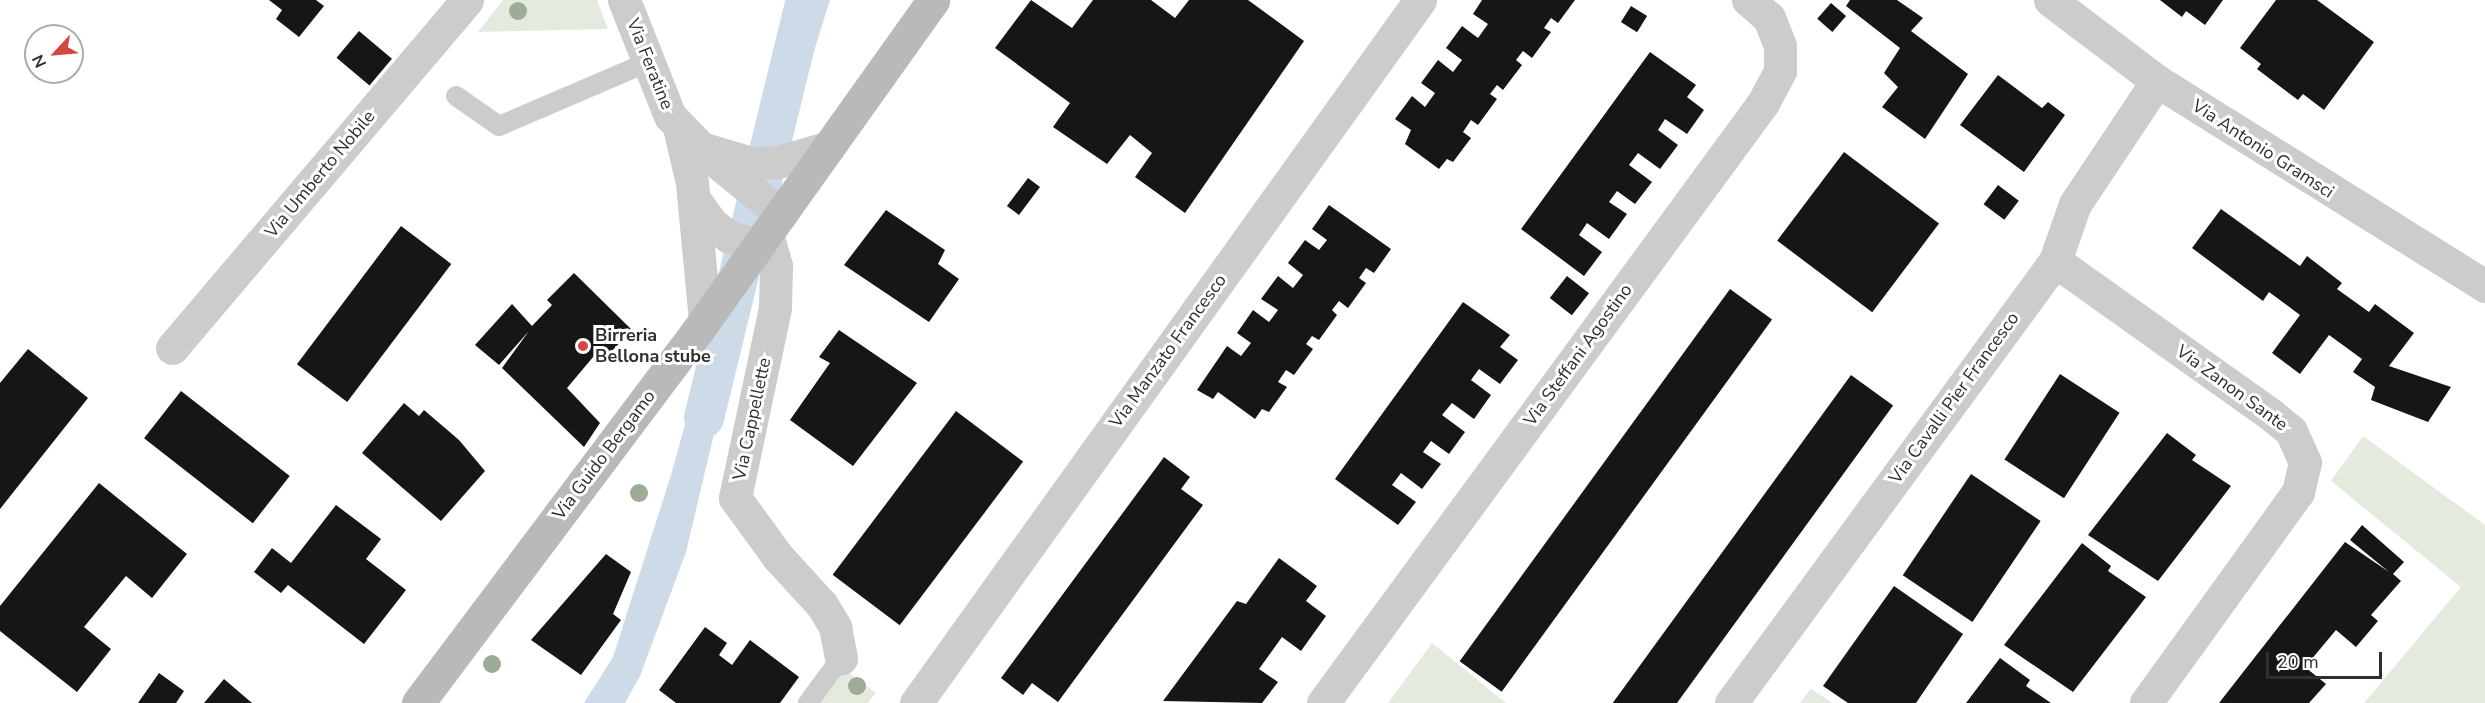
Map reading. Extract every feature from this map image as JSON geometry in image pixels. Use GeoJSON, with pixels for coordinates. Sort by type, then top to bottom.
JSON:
{"type":"FeatureCollection","features":[{"type":"Feature","properties":{"kind":"main road","name":"Via Guido Bergamo"},"geometry":{"type":"LineString","coordinates":[[418,703],[705,320],[933,0]]}},
{"type":"Feature","properties":{"kind":"street","name":"Via Umberto Nobile"},"geometry":{"type":"LineString","coordinates":[[172,348],[467,0]]}},
{"type":"Feature","properties":{"kind":"street","name":"Via Feratine"},"geometry":{"type":"LineString","coordinates":[[624,0],[670,116],[690,137]]}},
{"type":"Feature","properties":{"kind":"street","name":"Via Manzato Francesco"},"geometry":{"type":"LineString","coordinates":[[916,703],[1420,0]]}},
{"type":"Feature","properties":{"kind":"street","name":"Via Steffani Agostino"},"geometry":{"type":"LineString","coordinates":[[1323,703],[1763,103],[1780,71],[1780,46],[1769,18],[1748,0]]}},
{"type":"Feature","properties":{"kind":"street","name":"Via Antonio Gramsci"},"geometry":{"type":"LineString","coordinates":[[2050,0],[2157,81],[2485,286]]}},
{"type":"Feature","properties":{"kind":"street","name":"Via Cavalli Pier Francesco"},"geometry":{"type":"LineString","coordinates":[[1731,703],[2055,261],[2075,204],[2157,81]]}},
{"type":"Feature","properties":{"kind":"street"},"geometry":{"type":"LineString","coordinates":[[690,137],[752,163],[778,162],[829,147]]}},
{"type":"Feature","properties":{"kind":"street"},"geometry":{"type":"LineString","coordinates":[[690,137],[705,320]]}},
{"type":"Feature","properties":{"kind":"street"},"geometry":{"type":"LineString","coordinates":[[690,137],[769,231]]}},
{"type":"Feature","properties":{"kind":"street"},"geometry":{"type":"LineString","coordinates":[[694,199],[711,224],[729,237],[769,231]]}},
{"type":"Feature","properties":{"kind":"street","name":"Via Cappellette"},"geometry":{"type":"LineString","coordinates":[[769,231],[776,266],[775,308],[735,498],[778,556],[822,605],[835,627],[841,658]]}},
{"type":"Feature","properties":{"kind":"street","name":"Via Zanon Sante"},"geometry":{"type":"LineString","coordinates":[[2055,261],[2284,425],[2291,431],[2305,462],[2298,492],[2146,703]]}},
{"type":"Feature","properties":{"kind":"lane"},"geometry":{"type":"LineString","coordinates":[[456,96],[499,126],[648,62]]}},
{"type":"Feature","properties":{"kind":"lane","name":"Via Cappellette"},"geometry":{"type":"LineString","coordinates":[[808,703],[841,658]]}},
{"type":"Feature","properties":{"kind":"shaded area"},"geometry":{"type":"Polygon","coordinates":[[[503,0],[597,0],[608,29],[478,32],[503,0]]]}},
{"type":"Feature","properties":{"kind":"shaded area"},"geometry":{"type":"Polygon","coordinates":[[[2363,436],[2485,525],[2485,703],[2364,703],[2461,587],[2331,481],[2363,436]]]}},
{"type":"Feature","properties":{"kind":"shaded area"},"geometry":{"type":"Polygon","coordinates":[[[1432,643],[1506,703],[1388,703],[1432,643]]]}},
{"type":"Feature","properties":{"kind":"shaded area"},"geometry":{"type":"Polygon","coordinates":[[[845,670],[876,693],[868,703],[820,703],[845,670]]]}},
{"type":"Feature","properties":{"kind":"shaded area"},"geometry":{"type":"Polygon","coordinates":[[[1811,689],[1833,703],[1800,703],[1811,689]]]}},
{"type":"Feature","properties":{"kind":"water"},"geometry":{"type":"Polygon","coordinates":[[[792,0],[830,0],[794,114],[765,109],[792,0]]]}},
{"type":"Feature","properties":{"kind":"water"},"geometry":{"type":"Polygon","coordinates":[[[703,360],[730,366],[686,552],[640,676],[625,703],[584,703],[613,657],[671,475],[703,360]]]}},
{"type":"Feature","properties":{"kind":"building"},"geometry":{"type":"Polygon","coordinates":[[[269,0],[316,0],[324,6],[299,37],[276,19],[282,10],[269,0]]]}},
{"type":"Feature","properties":{"kind":"building"},"geometry":{"type":"Polygon","coordinates":[[[1031,0],[1072,28],[1093,0],[1151,0],[1175,18],[1189,0],[1248,0],[1304,41],[1185,213],[1135,177],[1152,153],[1130,135],[1107,164],[1053,127],[1070,103],[995,48],[1031,0]]]}},
{"type":"Feature","properties":{"kind":"building"},"geometry":{"type":"Polygon","coordinates":[[[1482,0],[1575,0],[1558,23],[1551,18],[1544,28],[1551,32],[1532,58],[1523,51],[1516,60],[1522,65],[1503,90],[1497,85],[1490,94],[1497,99],[1478,125],[1471,120],[1463,132],[1471,138],[1453,162],[1447,159],[1439,169],[1405,144],[1411,130],[1395,119],[1412,96],[1425,107],[1435,93],[1421,83],[1438,60],[1453,72],[1462,60],[1446,48],[1462,26],[1478,38],[1488,24],[1473,14],[1482,0]]]}},
{"type":"Feature","properties":{"kind":"building"},"geometry":{"type":"Polygon","coordinates":[[[1850,0],[1897,0],[1923,18],[1911,31],[1968,74],[1925,139],[1882,107],[1898,87],[1884,73],[1900,48],[1846,6],[1850,0]]]}},
{"type":"Feature","properties":{"kind":"building"},"geometry":{"type":"Polygon","coordinates":[[[2160,0],[2223,0],[2205,25],[2186,11],[2182,17],[2160,0]]]}},
{"type":"Feature","properties":{"kind":"building"},"geometry":{"type":"Polygon","coordinates":[[[2276,0],[2317,0],[2374,42],[2324,110],[2303,94],[2298,100],[2257,69],[2261,64],[2240,48],[2276,0]]]}},
{"type":"Feature","properties":{"kind":"building"},"geometry":{"type":"Polygon","coordinates":[[[1831,3],[1846,16],[1832,32],[1817,19],[1831,3]]]}},
{"type":"Feature","properties":{"kind":"building"},"geometry":{"type":"Polygon","coordinates":[[[1631,6],[1647,16],[1637,32],[1621,22],[1631,6]]]}},
{"type":"Feature","properties":{"kind":"building"},"geometry":{"type":"Polygon","coordinates":[[[359,31],[392,59],[369,85],[337,58],[359,31]]]}},
{"type":"Feature","properties":{"kind":"building"},"geometry":{"type":"Polygon","coordinates":[[[1650,52],[1696,85],[1687,97],[1704,110],[1687,134],[1665,119],[1658,130],[1678,145],[1660,169],[1638,153],[1629,165],[1652,182],[1635,204],[1617,191],[1609,202],[1627,214],[1609,239],[1587,223],[1579,235],[1602,252],[1584,276],[1521,229],[1650,52]]]}},
{"type":"Feature","properties":{"kind":"building"},"geometry":{"type":"Polygon","coordinates":[[[1998,75],[2042,108],[2048,102],[2065,115],[2024,172],[1960,125],[1998,75]]]}},
{"type":"Feature","properties":{"kind":"building"},"geometry":{"type":"Polygon","coordinates":[[[1844,152],[1939,224],[1872,312],[1777,241],[1844,152]]]}},
{"type":"Feature","properties":{"kind":"building"},"geometry":{"type":"Polygon","coordinates":[[[1028,178],[1040,187],[1019,215],[1007,206],[1028,178]]]}},
{"type":"Feature","properties":{"kind":"building"},"geometry":{"type":"Polygon","coordinates":[[[1998,185],[2019,201],[2004,220],[1984,204],[1998,185]]]}},
{"type":"Feature","properties":{"kind":"building"},"geometry":{"type":"Polygon","coordinates":[[[1329,205],[1391,249],[1374,273],[1366,268],[1359,278],[1366,283],[1348,308],[1339,301],[1332,310],[1337,315],[1319,340],[1312,336],[1306,344],[1313,349],[1294,375],[1286,370],[1278,382],[1287,387],[1269,412],[1262,409],[1255,419],[1218,392],[1213,399],[1197,390],[1227,346],[1241,356],[1251,343],[1237,333],[1253,310],[1269,322],[1278,310],[1261,299],[1278,276],[1293,288],[1303,275],[1288,263],[1305,240],[1319,250],[1327,240],[1312,229],[1329,205]]]}},
{"type":"Feature","properties":{"kind":"building"},"geometry":{"type":"Polygon","coordinates":[[[2221,209],[2300,266],[2307,256],[2342,283],[2337,289],[2369,312],[2375,304],[2414,333],[2389,366],[2451,387],[2428,422],[2371,400],[2375,387],[2353,372],[2362,359],[2329,335],[2300,374],[2272,353],[2300,315],[2269,292],[2263,301],[2192,248],[2221,209]]]}},
{"type":"Feature","properties":{"kind":"building"},"geometry":{"type":"Polygon","coordinates":[[[886,210],[945,250],[938,264],[959,279],[929,322],[844,265],[886,210]]]}},
{"type":"Feature","properties":{"kind":"building"},"geometry":{"type":"Polygon","coordinates":[[[401,226],[451,264],[347,402],[297,364],[401,226]]]}},
{"type":"Feature","properties":{"kind":"building"},"geometry":{"type":"Polygon","coordinates":[[[574,273],[632,330],[606,357],[599,350],[567,388],[600,423],[584,447],[502,368],[529,331],[499,365],[475,345],[512,304],[532,326],[552,305],[547,300],[574,273]]]}},
{"type":"Feature","properties":{"kind":"building"},"geometry":{"type":"Polygon","coordinates":[[[1567,276],[1589,293],[1572,315],[1550,298],[1567,276]]]}},
{"type":"Feature","properties":{"kind":"building"},"geometry":{"type":"Polygon","coordinates":[[[1730,289],[1772,320],[1502,692],[1460,661],[1730,289]]]}},
{"type":"Feature","properties":{"kind":"building"},"geometry":{"type":"Polygon","coordinates":[[[1463,302],[1510,335],[1500,347],[1518,360],[1500,384],[1479,369],[1471,380],[1491,395],[1474,419],[1452,403],[1442,415],[1465,432],[1449,454],[1431,441],[1423,452],[1441,464],[1422,489],[1401,473],[1392,485],[1416,502],[1398,525],[1335,479],[1463,302]]]}},
{"type":"Feature","properties":{"kind":"building"},"geometry":{"type":"Polygon","coordinates":[[[839,330],[917,383],[853,466],[790,420],[830,363],[819,357],[839,330]]]}},
{"type":"Feature","properties":{"kind":"building"},"geometry":{"type":"Polygon","coordinates":[[[28,349],[88,398],[0,509],[0,383],[28,349]]]}},
{"type":"Feature","properties":{"kind":"building"},"geometry":{"type":"Polygon","coordinates":[[[2060,374],[2120,413],[2064,498],[2004,460],[2060,374]]]}},
{"type":"Feature","properties":{"kind":"building"},"geometry":{"type":"Polygon","coordinates":[[[1851,375],[1893,406],[1677,703],[1613,703],[1851,375]]]}},
{"type":"Feature","properties":{"kind":"building"},"geometry":{"type":"Polygon","coordinates":[[[181,391],[290,476],[253,523],[144,438],[181,391]]]}},
{"type":"Feature","properties":{"kind":"building"},"geometry":{"type":"Polygon","coordinates":[[[404,403],[419,416],[424,410],[459,440],[485,471],[441,521],[362,453],[404,403]]]}},
{"type":"Feature","properties":{"kind":"building"},"geometry":{"type":"Polygon","coordinates":[[[956,411],[1023,462],[900,625],[833,575],[956,411]]]}},
{"type":"Feature","properties":{"kind":"building"},"geometry":{"type":"Polygon","coordinates":[[[2167,433],[2196,455],[2192,460],[2231,486],[2158,581],[2088,535],[2167,433]]]}},
{"type":"Feature","properties":{"kind":"building"},"geometry":{"type":"Polygon","coordinates":[[[1164,457],[1190,477],[1181,489],[1203,505],[1058,702],[1032,683],[1023,695],[1001,678],[1164,457]]]}},
{"type":"Feature","properties":{"kind":"building"},"geometry":{"type":"Polygon","coordinates":[[[1971,474],[2041,521],[1972,622],[1903,575],[1971,474]]]}},
{"type":"Feature","properties":{"kind":"building"},"geometry":{"type":"Polygon","coordinates":[[[99,483],[187,554],[152,598],[126,576],[84,627],[111,649],[77,692],[0,631],[0,606],[99,483]]]}},
{"type":"Feature","properties":{"kind":"building"},"geometry":{"type":"Polygon","coordinates":[[[336,505],[381,539],[366,559],[406,590],[364,644],[288,585],[281,593],[254,572],[272,548],[291,563],[336,505]]]}},
{"type":"Feature","properties":{"kind":"building"},"geometry":{"type":"Polygon","coordinates":[[[2362,525],[2404,562],[2393,574],[2401,581],[2371,615],[2378,621],[2356,647],[2336,630],[2305,667],[2326,684],[2309,703],[2219,703],[2345,542],[2389,572],[2350,540],[2362,525]]]}},
{"type":"Feature","properties":{"kind":"building"},"geometry":{"type":"Polygon","coordinates":[[[2082,543],[2111,566],[2108,571],[2146,597],[2073,692],[2004,645],[2082,543]]]}},
{"type":"Feature","properties":{"kind":"building"},"geometry":{"type":"Polygon","coordinates":[[[606,554],[631,572],[613,614],[621,620],[581,675],[531,640],[606,554]]]}},
{"type":"Feature","properties":{"kind":"building"},"geometry":{"type":"Polygon","coordinates":[[[1279,558],[1317,586],[1306,601],[1326,616],[1301,651],[1282,637],[1259,669],[1278,682],[1262,703],[1163,701],[1237,601],[1246,604],[1279,558]]]}},
{"type":"Feature","properties":{"kind":"building"},"geometry":{"type":"Polygon","coordinates":[[[1894,586],[1963,634],[1916,703],[1848,703],[1823,686],[1894,586]]]}},
{"type":"Feature","properties":{"kind":"building"},"geometry":{"type":"Polygon","coordinates":[[[705,627],[727,643],[719,655],[732,665],[750,640],[799,677],[780,703],[676,703],[659,690],[705,627]]]}},
{"type":"Feature","properties":{"kind":"building"},"geometry":{"type":"Polygon","coordinates":[[[2000,658],[2030,680],[2026,686],[2051,703],[1966,703],[2000,658]]]}},
{"type":"Feature","properties":{"kind":"building"},"geometry":{"type":"Polygon","coordinates":[[[159,673],[184,691],[176,703],[138,703],[159,673]]]}},
{"type":"Feature","properties":{"kind":"building"},"geometry":{"type":"Polygon","coordinates":[[[224,679],[252,703],[204,703],[224,679]]]}},
{"type":"Feature","properties":{"kind":"waterway"},"geometry":{"type":"LineString","coordinates":[[704,418],[806,0]]}},
{"type":"Feature","properties":{"kind":"place","name":"Birreria Bellona stube"},"geometry":{"type":"Point","coordinates":[583,346]}}]}
